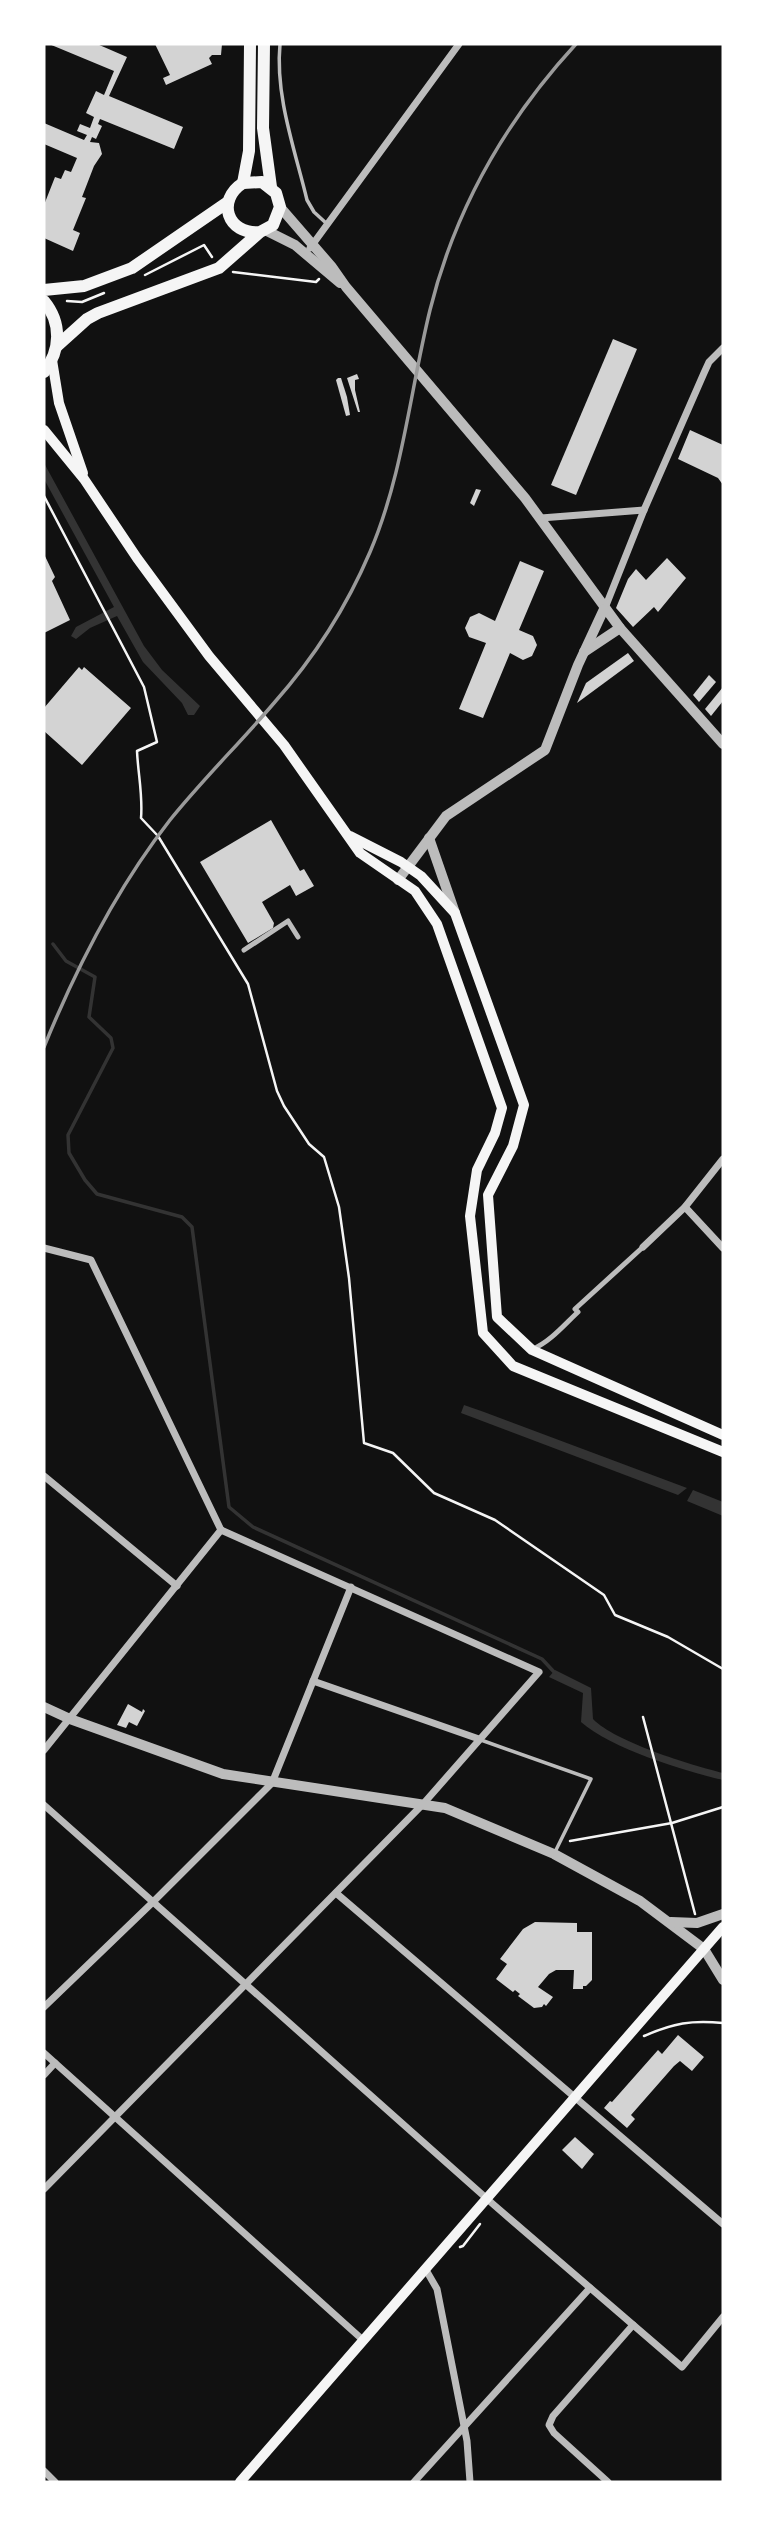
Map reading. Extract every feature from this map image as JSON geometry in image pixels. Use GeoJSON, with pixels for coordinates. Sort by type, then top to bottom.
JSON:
{"type":"FeatureCollection","features":[{"type":"Feature","properties":{"kind":"main road"},"geometry":{"type":"LineString","coordinates":[[250,44],[249,151],[243,183],[231,194],[228,202],[233,223],[245,232],[262,231]]}},
{"type":"Feature","properties":{"kind":"main road"},"geometry":{"type":"LineString","coordinates":[[57,346],[87,319],[98,313],[219,268],[272,225],[280,208],[279,200],[271,187],[263,128],[264,44]]}},
{"type":"Feature","properties":{"kind":"main road"},"geometry":{"type":"LineString","coordinates":[[243,183],[262,182],[271,187]]}},
{"type":"Feature","properties":{"kind":"main road"},"geometry":{"type":"LineString","coordinates":[[44,290],[83,286],[132,268],[228,202]]}},
{"type":"Feature","properties":{"kind":"main road"},"geometry":{"type":"LineString","coordinates":[[44,301],[56,324],[57,346],[44,372]]}},
{"type":"Feature","properties":{"kind":"main road"},"geometry":{"type":"LineString","coordinates":[[52,360],[59,403],[84,479]]}},
{"type":"Feature","properties":{"kind":"main road"},"geometry":{"type":"LineString","coordinates":[[44,430],[84,479],[155,584],[209,656],[284,745],[360,853],[415,891],[438,923],[502,1108],[495,1133],[477,1170],[470,1216],[483,1333],[513,1366],[723,1452]]}},
{"type":"Feature","properties":{"kind":"main road"},"geometry":{"type":"LineString","coordinates":[[347,834],[421,876],[455,914],[524,1105],[513,1146],[488,1195],[497,1317],[532,1350],[723,1435]]}},
{"type":"Feature","properties":{"kind":"main road"},"geometry":{"type":"LineString","coordinates":[[242,2482],[723,1927]]}},
{"type":"Feature","properties":{"kind":"street"},"geometry":{"type":"LineString","coordinates":[[305,254],[459,44]]}},
{"type":"Feature","properties":{"kind":"street"},"geometry":{"type":"LineString","coordinates":[[280,208],[541,518],[604,609],[723,744]]}},
{"type":"Feature","properties":{"kind":"street"},"geometry":{"type":"LineString","coordinates":[[262,231],[287,240],[346,287]]}},
{"type":"Feature","properties":{"kind":"street"},"geometry":{"type":"LineString","coordinates":[[398,880],[446,816],[545,750],[583,652],[604,609],[709,362],[723,348]]}},
{"type":"Feature","properties":{"kind":"street"},"geometry":{"type":"LineString","coordinates":[[541,518],[644,510]]}},
{"type":"Feature","properties":{"kind":"street"},"geometry":{"type":"LineString","coordinates":[[583,652],[620,628]]}},
{"type":"Feature","properties":{"kind":"street"},"geometry":{"type":"LineString","coordinates":[[429,838],[455,914]]}},
{"type":"Feature","properties":{"kind":"street"},"geometry":{"type":"LineString","coordinates":[[244,950],[288,921],[298,937]]}},
{"type":"Feature","properties":{"kind":"street"},"geometry":{"type":"LineString","coordinates":[[532,1350],[542,1345],[578,1312],[575,1309],[685,1207],[723,1159]]}},
{"type":"Feature","properties":{"kind":"street"},"geometry":{"type":"LineString","coordinates":[[685,1207],[723,1248]]}},
{"type":"Feature","properties":{"kind":"street"},"geometry":{"type":"LineString","coordinates":[[44,1248],[91,1260],[221,1530],[539,1672],[424,1803],[44,2189]]}},
{"type":"Feature","properties":{"kind":"street"},"geometry":{"type":"LineString","coordinates":[[44,1476],[177,1586]]}},
{"type":"Feature","properties":{"kind":"street"},"geometry":{"type":"LineString","coordinates":[[44,1751],[221,1530]]}},
{"type":"Feature","properties":{"kind":"street"},"geometry":{"type":"LineString","coordinates":[[44,2007],[272,1783],[351,1587]]}},
{"type":"Feature","properties":{"kind":"street"},"geometry":{"type":"LineString","coordinates":[[313,1681],[479,1740]]}},
{"type":"Feature","properties":{"kind":"street"},"geometry":{"type":"LineString","coordinates":[[44,1707],[204,1769],[272,1783],[446,1808],[554,1854],[640,1901],[704,1949],[723,1980]]}},
{"type":"Feature","properties":{"kind":"street"},"geometry":{"type":"LineString","coordinates":[[44,1805],[488,2199],[682,2367],[723,2317]]}},
{"type":"Feature","properties":{"kind":"street"},"geometry":{"type":"LineString","coordinates":[[336,1893],[723,2224]]}},
{"type":"Feature","properties":{"kind":"street"},"geometry":{"type":"LineString","coordinates":[[670,1922],[697,1923],[723,1914]]}},
{"type":"Feature","properties":{"kind":"street"},"geometry":{"type":"LineString","coordinates":[[44,2053],[364,2341]]}},
{"type":"Feature","properties":{"kind":"street"},"geometry":{"type":"LineString","coordinates":[[44,2075],[55,2063]]}},
{"type":"Feature","properties":{"kind":"street"},"geometry":{"type":"LineString","coordinates":[[426,2270],[437,2289],[464,2427],[470,2482]]}},
{"type":"Feature","properties":{"kind":"street"},"geometry":{"type":"LineString","coordinates":[[414,2482],[590,2288]]}},
{"type":"Feature","properties":{"kind":"street"},"geometry":{"type":"LineString","coordinates":[[608,2482],[554,2433],[549,2425],[553,2416],[633,2325]]}},
{"type":"Feature","properties":{"kind":"street"},"geometry":{"type":"LineString","coordinates":[[44,2471],[55,2482]]}},
{"type":"Feature","properties":{"kind":"lane"},"geometry":{"type":"LineString","coordinates":[[280,44],[283,98],[307,200],[314,212],[327,224]]}},
{"type":"Feature","properties":{"kind":"lane"},"geometry":{"type":"LineString","coordinates":[[479,1740],[590,1779],[554,1854]]}},
{"type":"Feature","properties":{"kind":"path"},"geometry":{"type":"LineString","coordinates":[[204,245],[219,268],[228,272],[316,282]]}},
{"type":"Feature","properties":{"kind":"path"},"geometry":{"type":"LineString","coordinates":[[44,496],[144,687],[157,742],[137,751],[138,783],[143,797],[141,818],[158,836],[248,984],[277,1091],[309,1144],[324,1157],[340,1207],[364,1443],[393,1453],[435,1493],[495,1520],[604,1595],[615,1615],[668,1637],[723,1669]]}},
{"type":"Feature","properties":{"kind":"path"},"geometry":{"type":"LineString","coordinates":[[643,1717],[697,1923]]}},
{"type":"Feature","properties":{"kind":"path"},"geometry":{"type":"LineString","coordinates":[[554,1854],[571,1840],[672,1823],[723,1807]]}},
{"type":"Feature","properties":{"kind":"path"},"geometry":{"type":"LineString","coordinates":[[641,2038],[659,2030],[694,2021],[723,2023]]}},
{"type":"Feature","properties":{"kind":"shaded area"},"geometry":{"type":"Polygon","coordinates":[[[44,463],[144,646],[162,670],[200,706],[194,715],[188,715],[182,703],[143,662],[117,616],[90,628],[76,639],[71,636],[76,627],[114,607],[44,479],[44,463]]]}},
{"type":"Feature","properties":{"kind":"shaded area"},"geometry":{"type":"Polygon","coordinates":[[[464,1405],[687,1488],[678,1495],[461,1413],[464,1405]]]}},
{"type":"Feature","properties":{"kind":"shaded area"},"geometry":{"type":"Polygon","coordinates":[[[693,1490],[723,1502],[723,1516],[687,1501],[693,1490]]]}},
{"type":"Feature","properties":{"kind":"shaded area"},"geometry":{"type":"Polygon","coordinates":[[[555,1670],[591,1688],[593,1719],[604,1728],[654,1752],[723,1773],[723,1780],[648,1757],[594,1732],[581,1722],[583,1693],[549,1677],[555,1670]]]}},
{"type":"Feature","properties":{"kind":"building"},"geometry":{"type":"Polygon","coordinates":[[[49,44],[97,44],[127,57],[109,96],[183,127],[174,149],[100,119],[98,124],[102,126],[96,139],[92,137],[90,142],[99,143],[102,154],[94,166],[82,197],[86,198],[73,230],[80,233],[73,251],[44,238],[44,205],[55,177],[61,179],[65,170],[71,172],[77,158],[44,144],[44,123],[84,140],[87,135],[77,131],[80,124],[90,128],[94,117],[86,113],[96,91],[104,95],[114,71],[49,44]]]}},
{"type":"Feature","properties":{"kind":"building"},"geometry":{"type":"Polygon","coordinates":[[[155,44],[222,44],[221,55],[212,55],[209,58],[212,64],[166,85],[163,78],[170,75],[155,44]]]}},
{"type":"Feature","properties":{"kind":"building"},"geometry":{"type":"Polygon","coordinates":[[[613,339],[637,349],[576,495],[551,485],[613,339]]]}},
{"type":"Feature","properties":{"kind":"building"},"geometry":{"type":"Polygon","coordinates":[[[357,374],[359,379],[355,380],[355,390],[360,412],[347,378],[357,374]]]}},
{"type":"Feature","properties":{"kind":"building"},"geometry":{"type":"Polygon","coordinates":[[[341,378],[350,415],[346,416],[336,380],[341,378]]]}},
{"type":"Feature","properties":{"kind":"building"},"geometry":{"type":"Polygon","coordinates":[[[690,430],[723,445],[723,485],[718,478],[678,459],[690,430]]]}},
{"type":"Feature","properties":{"kind":"building"},"geometry":{"type":"Polygon","coordinates":[[[476,489],[481,490],[474,506],[470,503],[476,489]]]}},
{"type":"Feature","properties":{"kind":"building"},"geometry":{"type":"Polygon","coordinates":[[[44,554],[55,577],[52,581],[70,620],[44,633],[44,554]]]}},
{"type":"Feature","properties":{"kind":"building"},"geometry":{"type":"Polygon","coordinates":[[[667,558],[686,578],[658,612],[654,607],[633,627],[616,608],[628,579],[636,569],[646,580],[667,558]]]}},
{"type":"Feature","properties":{"kind":"building"},"geometry":{"type":"Polygon","coordinates":[[[520,561],[544,571],[519,630],[533,636],[537,645],[532,656],[523,660],[510,653],[483,718],[459,709],[486,643],[469,637],[465,628],[470,617],[479,613],[495,621],[520,561]]]}},
{"type":"Feature","properties":{"kind":"building"},"geometry":{"type":"Polygon","coordinates":[[[628,653],[634,661],[577,703],[586,683],[628,653]]]}},
{"type":"Feature","properties":{"kind":"building"},"geometry":{"type":"Polygon","coordinates":[[[79,667],[82,670],[84,667],[131,708],[82,765],[44,731],[44,708],[79,667]]]}},
{"type":"Feature","properties":{"kind":"building"},"geometry":{"type":"Polygon","coordinates":[[[709,675],[716,682],[699,702],[693,695],[709,675]]]}},
{"type":"Feature","properties":{"kind":"building"},"geometry":{"type":"Polygon","coordinates":[[[723,687],[723,701],[711,716],[705,709],[723,687]]]}},
{"type":"Feature","properties":{"kind":"building"},"geometry":{"type":"Polygon","coordinates":[[[271,820],[300,871],[304,869],[314,886],[296,896],[290,885],[262,902],[274,923],[273,928],[248,943],[200,862],[271,820]]]}},
{"type":"Feature","properties":{"kind":"building"},"geometry":{"type":"Polygon","coordinates":[[[128,1704],[145,1711],[137,1726],[129,1722],[126,1728],[117,1725],[128,1704]]]}},
{"type":"Feature","properties":{"kind":"building"},"geometry":{"type":"Polygon","coordinates":[[[535,1922],[577,1923],[577,1932],[592,1932],[592,1980],[583,1986],[583,1989],[573,1989],[574,1970],[556,1970],[538,1987],[553,1997],[546,2006],[544,2004],[534,2008],[518,1996],[520,1994],[515,1990],[513,1992],[496,1979],[507,1964],[500,1959],[523,1929],[535,1922]]]}},
{"type":"Feature","properties":{"kind":"building"},"geometry":{"type":"Polygon","coordinates":[[[678,2035],[704,2057],[692,2071],[680,2061],[674,2066],[631,2115],[635,2119],[627,2128],[604,2108],[658,2050],[662,2054],[678,2035]]]}},
{"type":"Feature","properties":{"kind":"building"},"geometry":{"type":"Polygon","coordinates":[[[575,2137],[594,2154],[582,2169],[562,2150],[575,2137]]]}},
{"type":"Feature","properties":{"kind":"waterway"},"geometry":{"type":"LineString","coordinates":[[53,944],[66,961],[95,977],[89,1017],[111,1038],[113,1048],[68,1135],[69,1153],[97,1194],[182,1217],[192,1227],[229,1507],[253,1527],[542,1659],[555,1673]]}},
{"type":"Feature","properties":{"kind":"railway"},"geometry":{"type":"LineString","coordinates":[[44,1047],[99,929],[150,846],[288,686],[328,631],[351,592],[370,552],[390,493],[430,310],[454,237],[469,201],[506,135],[527,103],[576,44]]}}]}
